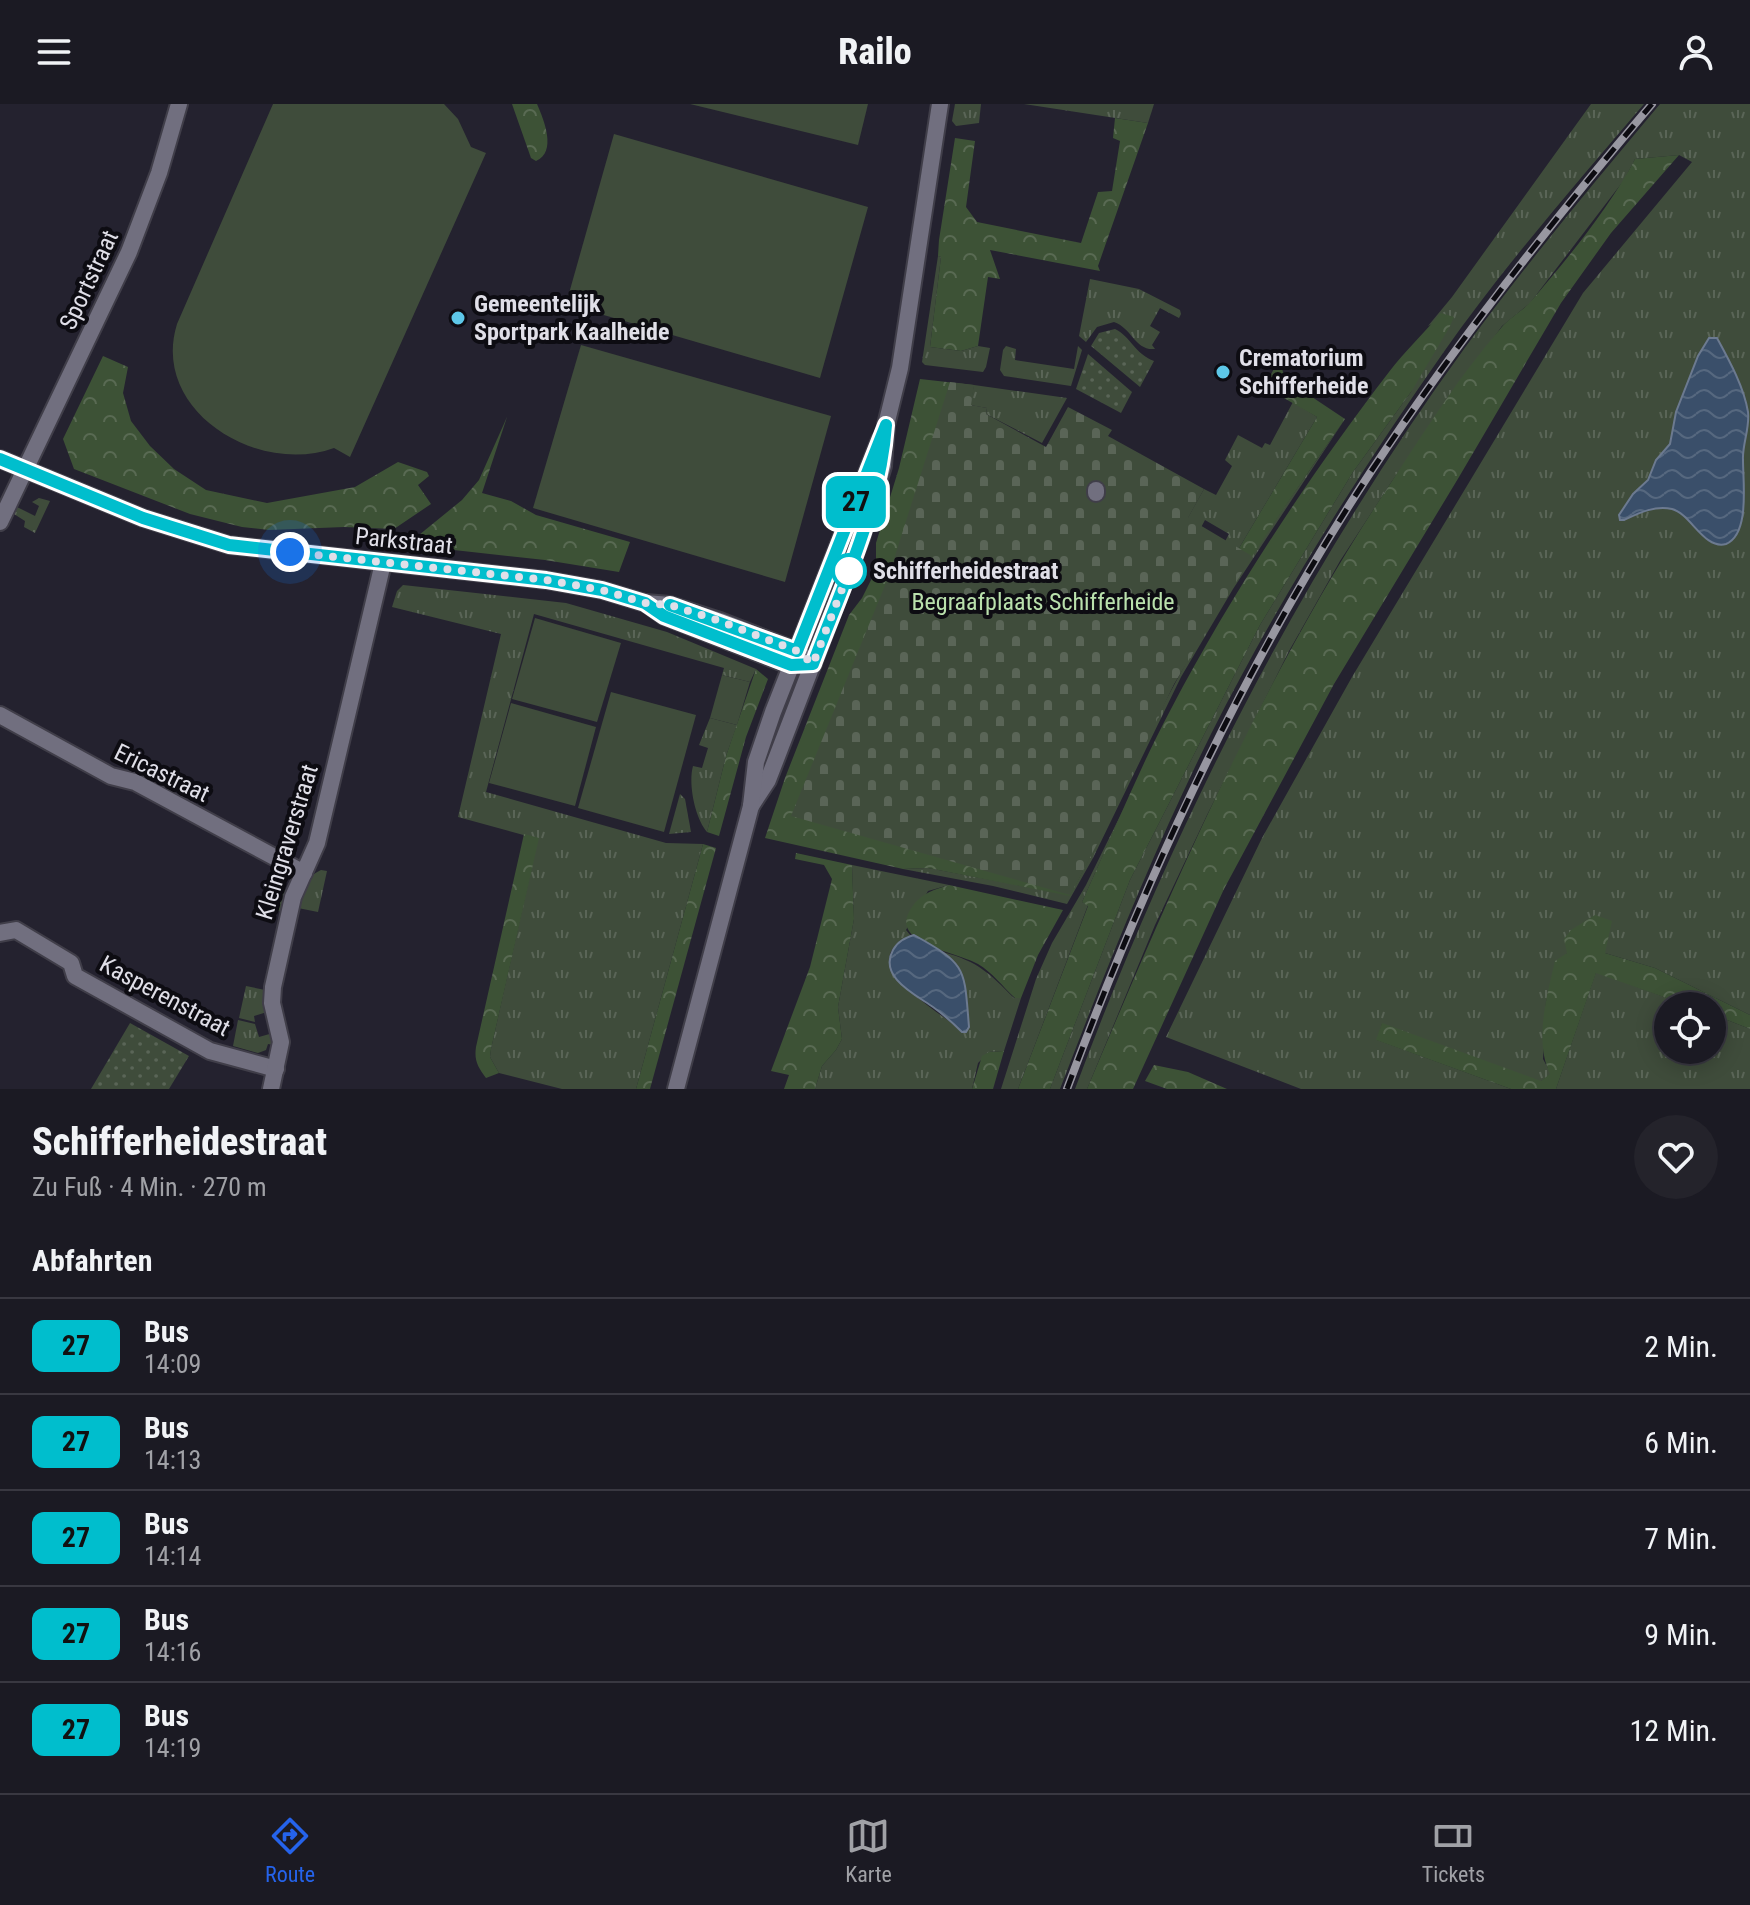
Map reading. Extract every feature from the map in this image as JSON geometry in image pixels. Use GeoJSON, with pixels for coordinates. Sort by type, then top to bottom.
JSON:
{"type":"FeatureCollection","features":[{"type":"Feature","properties":{"kind":"street","name":"Sportstraat"},"geometry":{"type":"LineString","coordinates":[[0,522],[129,252],[159,173],[179,104]]}},
{"type":"Feature","properties":{"kind":"street"},"geometry":{"type":"LineString","coordinates":[[676,1089],[751,806],[756,762],[886,425],[900,368],[940,104]]}},
{"type":"Feature","properties":{"kind":"street"},"geometry":{"type":"LineString","coordinates":[[751,806],[768,780],[865,524],[883,466],[886,425]]}},
{"type":"Feature","properties":{"kind":"street","name":"Parkstraat"},"geometry":{"type":"LineString","coordinates":[[0,459],[143,518],[216,542],[546,580],[602,590],[645,603],[664,616],[813,664]]}},
{"type":"Feature","properties":{"kind":"street","name":"Kleingraverstraat"},"geometry":{"type":"LineString","coordinates":[[271,1089],[281,1034],[272,1003],[273,987],[293,897],[317,843],[383,563]]}},
{"type":"Feature","properties":{"kind":"street","name":"Ericastraat"},"geometry":{"type":"LineString","coordinates":[[0,715],[111,776],[135,782],[304,873]]}},
{"type":"Feature","properties":{"kind":"street","name":"Kasperenstraat"},"geometry":{"type":"LineString","coordinates":[[0,933],[16,930],[71,963],[75,976],[210,1051],[276,1069]]}},
{"type":"Feature","properties":{"kind":"green space"},"geometry":{"type":"Polygon","coordinates":[[[273,104],[444,104],[458,119],[471,147],[486,153],[350,457],[334,448],[304,454],[274,453],[244,444],[217,429],[195,409],[179,384],[173,355],[177,324],[273,104]]]}},
{"type":"Feature","properties":{"kind":"green space"},"geometry":{"type":"Polygon","coordinates":[[[512,104],[537,104],[540,111],[547,143],[546,151],[536,161],[531,158],[512,104]]]}},
{"type":"Feature","properties":{"kind":"green space"},"geometry":{"type":"Polygon","coordinates":[[[690,104],[868,104],[858,145],[690,104]]]}},
{"type":"Feature","properties":{"kind":"green space"},"geometry":{"type":"Polygon","coordinates":[[[955,104],[981,104],[979,123],[956,126],[952,121],[955,104]]]}},
{"type":"Feature","properties":{"kind":"green space"},"geometry":{"type":"Polygon","coordinates":[[[1024,104],[1154,104],[1148,123],[1024,104]]]}},
{"type":"Feature","properties":{"kind":"green space"},"geometry":{"type":"Polygon","coordinates":[[[1591,104],[1644,104],[1540,226],[1466,321],[1380,445],[1320,539],[1211,734],[1131,910],[1060,1089],[1050,1089],[1130,880],[1260,625],[1353,472],[1411,392],[1432,324],[1428,326],[1591,104]]]}},
{"type":"Feature","properties":{"kind":"green space"},"geometry":{"type":"Polygon","coordinates":[[[1660,104],[1750,104],[1750,1015],[1726,1003],[1726,992],[1704,992],[1655,968],[1605,953],[1567,953],[1546,1001],[1543,1059],[1551,1074],[1540,1082],[1382,1024],[1377,1040],[1511,1089],[1301,1089],[1166,1037],[1262,838],[1352,677],[1583,293],[1692,162],[1679,155],[1635,159],[1624,180],[1530,303],[1502,326],[1392,481],[1340,561],[1289,651],[1207,815],[1155,925],[1087,1089],[1075,1089],[1154,894],[1244,706],[1294,614],[1347,523],[1404,435],[1487,317],[1660,104]]]}},
{"type":"Feature","properties":{"kind":"green space"},"geometry":{"type":"Polygon","coordinates":[[[1115,118],[1148,123],[1098,266],[1100,271],[990,250],[1000,279],[988,277],[978,346],[961,351],[930,347],[941,257],[938,256],[939,240],[955,138],[975,141],[966,207],[977,222],[1081,243],[1098,192],[1112,191],[1120,141],[1113,138],[1115,118]]]}},
{"type":"Feature","properties":{"kind":"green space"},"geometry":{"type":"Polygon","coordinates":[[[614,134],[868,207],[820,378],[566,304],[614,134]]]}},
{"type":"Feature","properties":{"kind":"green space"},"geometry":{"type":"Polygon","coordinates":[[[1679,155],[1611,233],[1561,303],[1334,684],[1224,889],[1133,1089],[1087,1089],[1154,932],[1225,778],[1263,701],[1346,553],[1457,383],[1501,328],[1528,304],[1574,250],[1635,159],[1679,155]]]}},
{"type":"Feature","properties":{"kind":"green space"},"geometry":{"type":"Polygon","coordinates":[[[938,256],[941,257],[930,347],[961,351],[978,346],[990,348],[983,372],[925,365],[922,362],[938,256]]]}},
{"type":"Feature","properties":{"kind":"green space"},"geometry":{"type":"Polygon","coordinates":[[[1090,279],[1139,289],[1180,310],[1181,314],[1179,318],[1160,308],[1150,326],[1160,332],[1152,345],[1155,349],[1138,343],[1114,322],[1097,327],[1086,342],[1079,336],[1090,279]]]}},
{"type":"Feature","properties":{"kind":"green space"},"geometry":{"type":"Polygon","coordinates":[[[1441,313],[1454,317],[1449,328],[1411,392],[1353,472],[1260,625],[1130,880],[1050,1089],[1018,1089],[1088,906],[1082,902],[1171,709],[1246,579],[1330,452],[1395,364],[1441,313]]]}},
{"type":"Feature","properties":{"kind":"green space"},"geometry":{"type":"Polygon","coordinates":[[[1115,329],[1154,361],[1140,387],[1091,346],[1099,333],[1115,329]]]}},
{"type":"Feature","properties":{"kind":"green space"},"geometry":{"type":"Polygon","coordinates":[[[581,345],[831,416],[785,582],[533,508],[581,345]]]}},
{"type":"Feature","properties":{"kind":"green space"},"geometry":{"type":"Polygon","coordinates":[[[1006,346],[1016,349],[1015,360],[1074,369],[1078,346],[1082,350],[1071,386],[1004,376],[1000,370],[1006,346]]]}},
{"type":"Feature","properties":{"kind":"green space"},"geometry":{"type":"Polygon","coordinates":[[[1088,354],[1132,392],[1121,413],[1076,389],[1088,354]]]}},
{"type":"Feature","properties":{"kind":"green space"},"geometry":{"type":"Polygon","coordinates":[[[103,356],[128,367],[123,393],[131,421],[150,446],[174,469],[206,490],[267,503],[355,487],[398,462],[427,472],[429,476],[418,485],[431,504],[394,529],[269,530],[242,527],[190,514],[74,469],[63,439],[103,356]]]}},
{"type":"Feature","properties":{"kind":"green space","name":"Begraafplaats Schifferheide"},"geometry":{"type":"Polygon","coordinates":[[[1279,358],[1285,379],[1345,419],[1220,606],[1181,671],[1070,896],[928,868],[903,869],[765,838],[785,778],[849,615],[862,598],[879,564],[876,562],[876,543],[899,468],[920,379],[974,385],[970,405],[1179,649],[1317,417],[1265,387],[1279,358]]]}},
{"type":"Feature","properties":{"kind":"green space","name":"Begraafplaats Schifferheide"},"geometry":{"type":"Polygon","coordinates":[[[950,382],[974,385],[971,405],[987,408],[986,414],[1046,447],[1068,407],[1112,430],[1108,436],[1204,489],[1188,518],[1252,556],[1174,684],[1070,895],[791,816],[888,578],[950,382]]]}},
{"type":"Feature","properties":{"kind":"green space"},"geometry":{"type":"Polygon","coordinates":[[[974,385],[1067,398],[1042,443],[986,414],[987,408],[970,405],[974,385]]]}},
{"type":"Feature","properties":{"kind":"green space"},"geometry":{"type":"Polygon","coordinates":[[[1293,402],[1317,417],[1179,649],[1110,657],[1204,489],[1216,495],[1232,466],[1225,460],[1238,435],[1262,448],[1265,443],[1270,445],[1293,402]],[[1205,520],[1180,567],[1205,579],[1229,534],[1205,520]]]}},
{"type":"Feature","properties":{"kind":"green space"},"geometry":{"type":"Polygon","coordinates":[[[507,417],[482,493],[511,501],[536,515],[630,542],[619,572],[427,547],[419,535],[462,500],[479,480],[507,417]]]}},
{"type":"Feature","properties":{"kind":"green space"},"geometry":{"type":"Polygon","coordinates":[[[1345,419],[1233,589],[1181,677],[1093,858],[1067,904],[903,869],[928,868],[1070,895],[1164,703],[1217,610],[1345,419]]]}},
{"type":"Feature","properties":{"kind":"green space"},"geometry":{"type":"Polygon","coordinates":[[[39,498],[50,501],[35,533],[24,527],[25,521],[14,514],[17,507],[35,516],[39,506],[32,502],[39,498]]]}},
{"type":"Feature","properties":{"kind":"green space"},"geometry":{"type":"Polygon","coordinates":[[[403,585],[566,603],[667,632],[756,669],[750,682],[722,675],[724,668],[534,614],[486,792],[666,843],[703,844],[636,1089],[562,1089],[499,1073],[490,1057],[538,839],[458,817],[501,634],[392,607],[397,591],[403,585]]]}},
{"type":"Feature","properties":{"kind":"green space"},"geometry":{"type":"Polygon","coordinates":[[[535,618],[621,643],[597,722],[512,699],[535,618]]]}},
{"type":"Feature","properties":{"kind":"green space"},"geometry":{"type":"Polygon","coordinates":[[[756,669],[768,679],[746,737],[719,836],[707,832],[726,756],[756,669]]]}},
{"type":"Feature","properties":{"kind":"green space"},"geometry":{"type":"Polygon","coordinates":[[[722,675],[750,682],[737,725],[710,718],[722,675]]]}},
{"type":"Feature","properties":{"kind":"green space"},"geometry":{"type":"Polygon","coordinates":[[[611,692],[696,715],[664,832],[578,808],[611,692]]]}},
{"type":"Feature","properties":{"kind":"green space"},"geometry":{"type":"Polygon","coordinates":[[[511,703],[596,727],[575,806],[489,783],[511,703]]]}},
{"type":"Feature","properties":{"kind":"green space"},"geometry":{"type":"Polygon","coordinates":[[[710,718],[737,725],[707,832],[696,810],[691,782],[693,766],[702,768],[708,748],[699,745],[710,718]]]}},
{"type":"Feature","properties":{"kind":"green space"},"geometry":{"type":"Polygon","coordinates":[[[680,794],[685,799],[691,832],[669,834],[680,794]]]}},
{"type":"Feature","properties":{"kind":"green space"},"geometry":{"type":"Polygon","coordinates":[[[1125,806],[1082,902],[1088,905],[1018,1089],[1001,1089],[1036,979],[1125,806]]]}},
{"type":"Feature","properties":{"kind":"green space"},"geometry":{"type":"Polygon","coordinates":[[[524,834],[539,838],[491,1049],[490,1057],[499,1073],[486,1078],[477,1064],[476,1047],[524,834]]]}},
{"type":"Feature","properties":{"kind":"green space"},"geometry":{"type":"Polygon","coordinates":[[[703,844],[716,848],[650,1089],[636,1089],[703,844]]]}},
{"type":"Feature","properties":{"kind":"green space"},"geometry":{"type":"Polygon","coordinates":[[[796,853],[852,865],[854,919],[838,1007],[842,1039],[822,1066],[815,1089],[784,1089],[789,1075],[771,1071],[810,967],[832,879],[824,865],[795,859],[796,853]]]}},
{"type":"Feature","properties":{"kind":"green space"},"geometry":{"type":"Polygon","coordinates":[[[852,865],[949,885],[928,891],[906,930],[911,936],[894,947],[889,959],[894,972],[920,999],[961,1031],[969,1027],[967,995],[962,977],[943,952],[975,964],[1014,998],[1021,998],[1004,1051],[989,1052],[978,1063],[972,1089],[815,1089],[822,1066],[842,1039],[838,1007],[854,919],[852,865]]]}},
{"type":"Feature","properties":{"kind":"green space"},"geometry":{"type":"Polygon","coordinates":[[[272,869],[284,883],[282,912],[263,907],[272,869]]]}},
{"type":"Feature","properties":{"kind":"green space"},"geometry":{"type":"Polygon","coordinates":[[[321,870],[327,871],[318,912],[298,908],[308,881],[321,870]]]}},
{"type":"Feature","properties":{"kind":"green space"},"geometry":{"type":"Polygon","coordinates":[[[949,885],[1063,910],[1038,955],[1021,998],[1015,998],[978,964],[929,946],[910,932],[906,923],[917,901],[931,891],[949,885]]]}},
{"type":"Feature","properties":{"kind":"green space"},"geometry":{"type":"Polygon","coordinates":[[[1595,915],[1612,921],[1605,953],[1655,968],[1704,992],[1654,994],[1596,973],[1556,1089],[1511,1089],[1376,1040],[1382,1023],[1541,1081],[1550,1074],[1545,1061],[1542,1033],[1546,1003],[1555,961],[1567,953],[1564,939],[1571,930],[1595,915]]]}},
{"type":"Feature","properties":{"kind":"green space"},"geometry":{"type":"Polygon","coordinates":[[[1596,972],[1654,993],[1654,1064],[1726,1064],[1726,1020],[1750,1029],[1750,1089],[1556,1089],[1596,972]]]}},
{"type":"Feature","properties":{"kind":"green space"},"geometry":{"type":"Polygon","coordinates":[[[246,986],[265,990],[267,1012],[254,1016],[255,1022],[239,1018],[246,986]]]}},
{"type":"Feature","properties":{"kind":"green space"},"geometry":{"type":"Polygon","coordinates":[[[1726,1003],[1750,1015],[1750,1029],[1726,1020],[1726,1003]]]}},
{"type":"Feature","properties":{"kind":"green space"},"geometry":{"type":"Polygon","coordinates":[[[238,1020],[255,1024],[259,1037],[273,1033],[274,1045],[268,1044],[266,1050],[258,1053],[233,1046],[238,1020]]]}},
{"type":"Feature","properties":{"kind":"green space"},"geometry":{"type":"Polygon","coordinates":[[[130,1023],[189,1056],[169,1089],[91,1089],[130,1023]]]}},
{"type":"Feature","properties":{"kind":"green space"},"geometry":{"type":"Polygon","coordinates":[[[1004,1051],[993,1089],[972,1089],[982,1056],[1004,1051]]]}},
{"type":"Feature","properties":{"kind":"green space"},"geometry":{"type":"Polygon","coordinates":[[[1154,1065],[1188,1072],[1227,1089],[1167,1089],[1145,1081],[1154,1065]]]}},
{"type":"Feature","properties":{"kind":"water"},"geometry":{"type":"Polygon","coordinates":[[[1709,338],[1717,338],[1726,355],[1740,383],[1748,412],[1743,454],[1742,519],[1734,538],[1726,544],[1711,542],[1672,509],[1653,509],[1624,520],[1620,520],[1619,515],[1633,494],[1648,480],[1656,460],[1670,444],[1676,412],[1698,356],[1709,338]]]}},
{"type":"Feature","properties":{"kind":"water"},"geometry":{"type":"Polygon","coordinates":[[[914,935],[945,954],[960,970],[969,1027],[966,1032],[909,991],[895,977],[890,960],[893,950],[902,940],[914,935]]]}},
{"type":"Feature","properties":{"kind":"railway"},"geometry":{"type":"LineString","coordinates":[[1067,1089],[1130,929],[1201,772],[1324,546],[1370,473],[1470,330],[1577,193],[1652,104]]}},
{"type":"Feature","properties":{"kind":"bus line","name":"27"},"geometry":{"type":"LineString","coordinates":[[0,459],[143,518],[229,545],[546,580],[602,590],[645,603],[664,616],[791,665],[813,664],[876,490],[883,466],[886,425],[797,651],[670,605]]}},
{"type":"Feature","properties":{"kind":"place","name":"Gemeentelijk Sportpark Kaalheide"},"geometry":{"type":"Point","coordinates":[458,318]}},
{"type":"Feature","properties":{"kind":"place","name":"Crematorium Schifferheide"},"geometry":{"type":"Point","coordinates":[1223,372]}},
{"type":"Feature","properties":{"kind":"place","name":"Schifferheidestraat"},"geometry":{"type":"Point","coordinates":[849,571]}},
{"type":"Feature","properties":{"kind":"route"},"geometry":{"type":"LineString","coordinates":[[290,552],[546,580],[602,590],[645,603],[670,605],[720,621],[797,651],[813,664],[849,571]]}}]}
